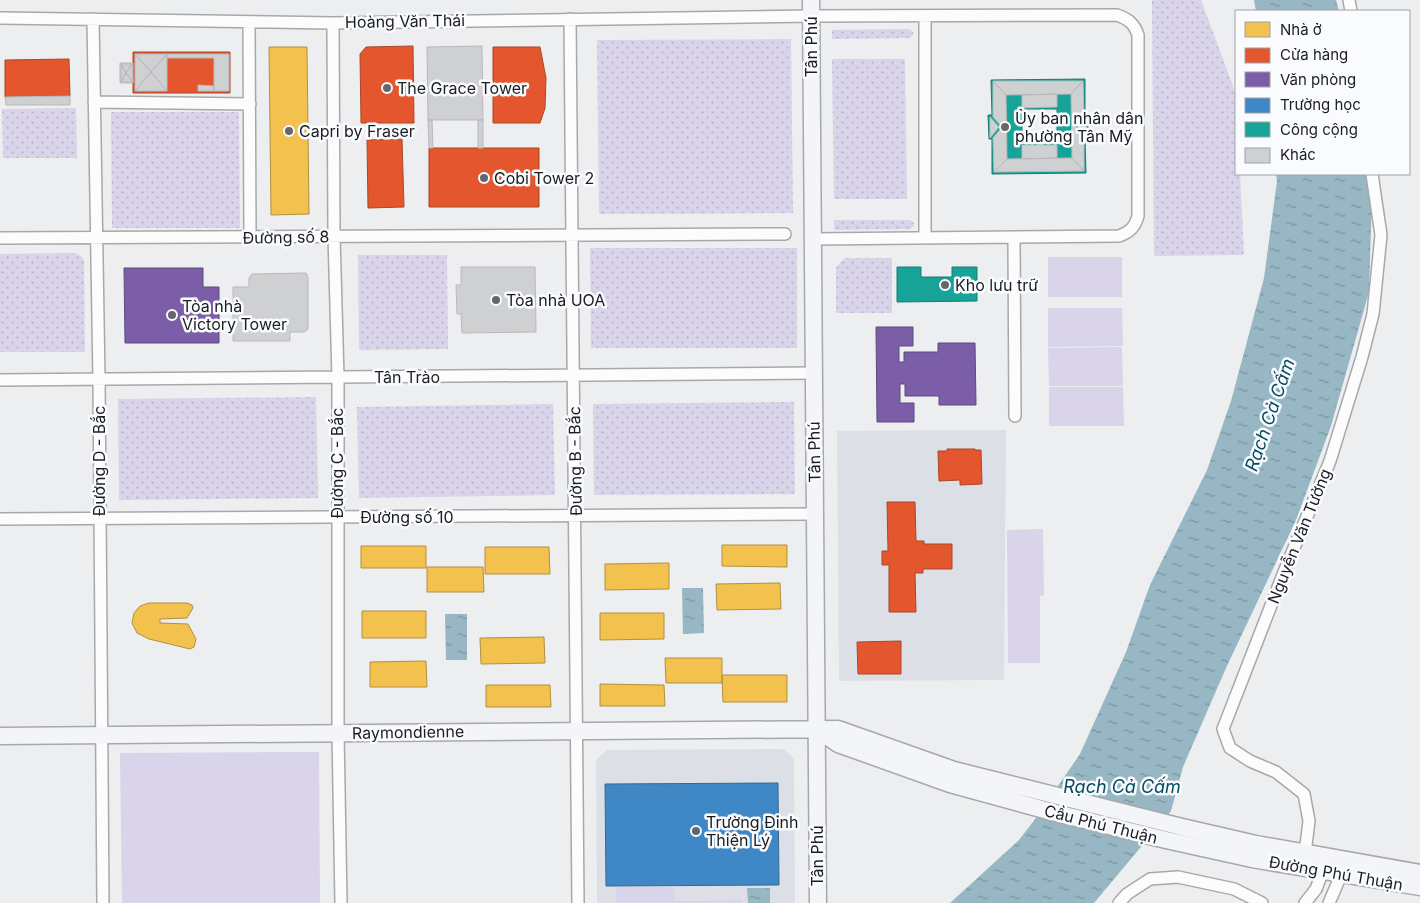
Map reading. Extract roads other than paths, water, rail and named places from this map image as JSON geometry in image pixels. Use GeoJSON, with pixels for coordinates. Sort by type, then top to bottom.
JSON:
{"type":"FeatureCollection","features":[{"type":"Feature","properties":{"kind":"street","name":"Hoàng Văn Thái"},"geometry":{"type":"LineString","coordinates":[[0,18],[333,22],[570,19],[811,8],[925,16],[1117,15],[1127,18],[1135,26],[1138,35],[1138,216],[1135,225],[1128,232],[1119,236],[1014,238]]}},
{"type":"Feature","properties":{"kind":"street","name":"Tân Phú"},"geometry":{"type":"LineString","coordinates":[[811,8],[818,903]]}},
{"type":"Feature","properties":{"kind":"street"},"geometry":{"type":"LineString","coordinates":[[925,16],[925,238]]}},
{"type":"Feature","properties":{"kind":"street","name":"Đường D - Bắc"},"geometry":{"type":"LineString","coordinates":[[93,19],[99,379],[103,903]]}},
{"type":"Feature","properties":{"kind":"street","name":"Đường B - Bắc"},"geometry":{"type":"LineString","coordinates":[[570,19],[578,903]]}},
{"type":"Feature","properties":{"kind":"street"},"geometry":{"type":"LineString","coordinates":[[249,22],[250,238]]}},
{"type":"Feature","properties":{"kind":"street","name":"Đường C - Bắc"},"geometry":{"type":"LineString","coordinates":[[333,22],[334,236],[338,377],[338,733],[341,903]]}},
{"type":"Feature","properties":{"kind":"street"},"geometry":{"type":"LineString","coordinates":[[94,102],[250,104]]}},
{"type":"Feature","properties":{"kind":"street","name":"Nguyễn Văn Tưởng"},"geometry":{"type":"LineString","coordinates":[[1305,853],[1309,821],[1304,794],[1276,772],[1250,761],[1230,748],[1223,729],[1280,582],[1330,462],[1362,357],[1373,314],[1381,235],[1372,175]]}},
{"type":"Feature","properties":{"kind":"street","name":"Đường số 8"},"geometry":{"type":"LineString","coordinates":[[0,238],[785,234]]}},
{"type":"Feature","properties":{"kind":"street"},"geometry":{"type":"LineString","coordinates":[[812,239],[1014,238],[1015,416]]}},
{"type":"Feature","properties":{"kind":"street","name":"Tân Trào"},"geometry":{"type":"LineString","coordinates":[[0,380],[813,374]]}},
{"type":"Feature","properties":{"kind":"street","name":"Đường số 10"},"geometry":{"type":"LineString","coordinates":[[0,519],[814,514]]}},
{"type":"Feature","properties":{"kind":"street","name":"Raymondienne"},"geometry":{"type":"LineString","coordinates":[[0,736],[816,729]]}},
{"type":"Feature","properties":{"kind":"street","name":"Cầu Phú Thuận"},"geometry":{"type":"LineString","coordinates":[[816,729],[838,729],[952,777],[1254,851]]}},
{"type":"Feature","properties":{"kind":"street","name":"Đường Phú Thuận"},"geometry":{"type":"LineString","coordinates":[[1254,851],[1305,853],[1326,864]]}},
{"type":"Feature","properties":{"kind":"street","name":"Đường Phú Thuận"},"geometry":{"type":"LineString","coordinates":[[1254,851],[1344,867],[1420,873]]}},
{"type":"Feature","properties":{"kind":"street"},"geometry":{"type":"LineString","coordinates":[[1305,903],[1316,889],[1326,864]]}},
{"type":"Feature","properties":{"kind":"street"},"geometry":{"type":"LineString","coordinates":[[1329,903],[1344,867]]}},
{"type":"Feature","properties":{"kind":"street","name":"Đường Phú Thuận"},"geometry":{"type":"LineString","coordinates":[[1344,867],[1420,887]]}},
{"type":"Feature","properties":{"kind":"street"},"geometry":{"type":"LineString","coordinates":[[1119,903],[1127,894],[1150,879],[1178,877],[1234,889],[1262,903]]}},
{"type":"Feature","properties":{"kind":"water"},"geometry":{"type":"Polygon","coordinates":[[[1254,0],[1336,0],[1339,10],[1256,10],[1254,0]]]}},
{"type":"Feature","properties":{"kind":"water","name":"Rạch Cả Cấm"},"geometry":{"type":"Polygon","coordinates":[[[1276,175],[1368,175],[1372,195],[1369,292],[1331,426],[1296,520],[1226,668],[1183,767],[1171,811],[1094,903],[950,903],[1019,840],[1080,754],[1126,652],[1150,585],[1207,470],[1231,401],[1264,278],[1277,181],[1276,175]]]}},
{"type":"Feature","properties":{"kind":"water"},"geometry":{"type":"Polygon","coordinates":[[[682,588],[703,588],[704,633],[683,634],[682,588]]]}},
{"type":"Feature","properties":{"kind":"water"},"geometry":{"type":"Polygon","coordinates":[[[445,614],[467,614],[467,660],[446,660],[445,614]]]}},
{"type":"Feature","properties":{"kind":"water"},"geometry":{"type":"Polygon","coordinates":[[[747,888],[770,888],[770,903],[748,903],[747,888]]]}},
{"type":"Feature","properties":{"kind":"place","name":"The Grace Tower"},"geometry":{"type":"Point","coordinates":[387,88]}},
{"type":"Feature","properties":{"kind":"place","name":"Ủy ban nhân dân phường Tân Mỹ"},"geometry":{"type":"Point","coordinates":[1005,127]}},
{"type":"Feature","properties":{"kind":"place","name":"Capri by Fraser"},"geometry":{"type":"Point","coordinates":[289,131]}},
{"type":"Feature","properties":{"kind":"place","name":"Cobi Tower 2"},"geometry":{"type":"Point","coordinates":[484,178]}},
{"type":"Feature","properties":{"kind":"place","name":"Kho lưu trữ"},"geometry":{"type":"Point","coordinates":[945,285]}},
{"type":"Feature","properties":{"kind":"place","name":"Tòa nhà UOA"},"geometry":{"type":"Point","coordinates":[496,300]}},
{"type":"Feature","properties":{"kind":"place","name":"Tòa nhà Victory Tower"},"geometry":{"type":"Point","coordinates":[172,315]}},
{"type":"Feature","properties":{"kind":"place","name":"Trường Đinh Thiện Lý"},"geometry":{"type":"Point","coordinates":[696,831]}}]}
